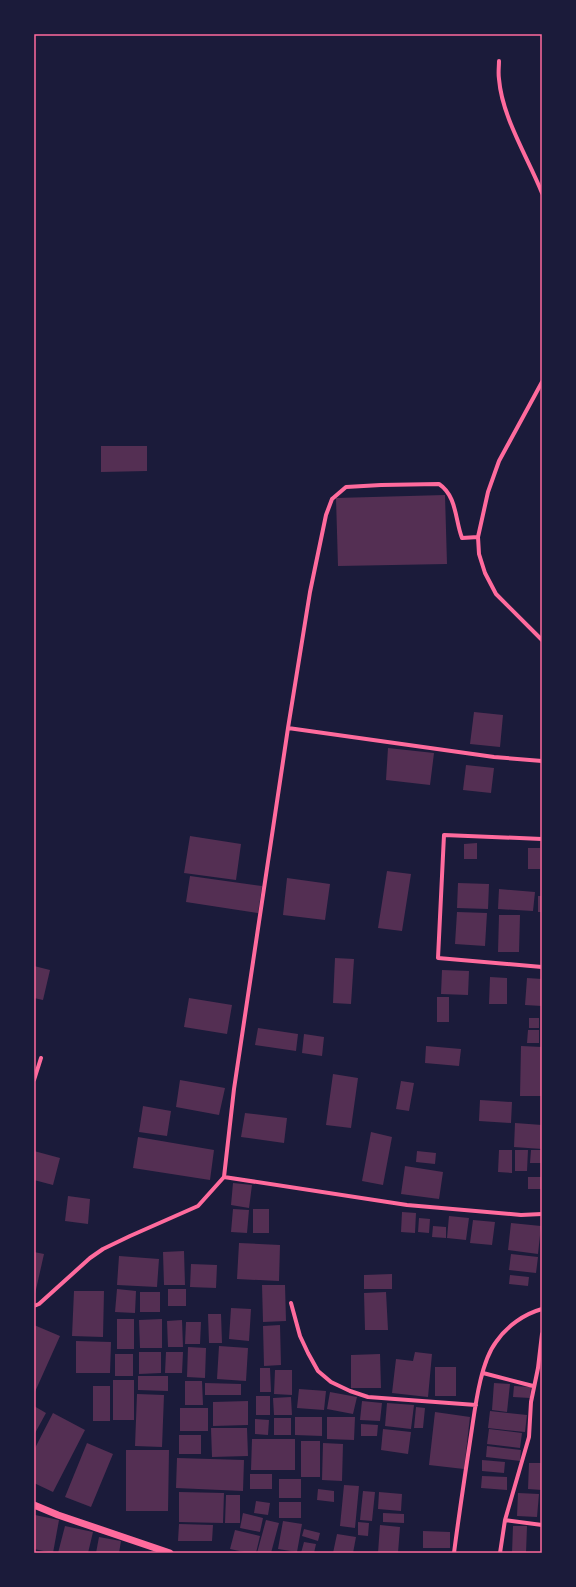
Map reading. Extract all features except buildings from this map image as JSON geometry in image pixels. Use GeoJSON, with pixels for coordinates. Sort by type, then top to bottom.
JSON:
{"type":"FeatureCollection","features":[{"type":"Feature","properties":{"kind":"street"},"geometry":{"type":"LineString","coordinates":[[499,61],[499,80],[505,105],[524,156],[542,194]]}},
{"type":"Feature","properties":{"kind":"street"},"geometry":{"type":"LineString","coordinates":[[542,382],[499,461],[488,492],[478,537],[479,554],[485,573],[496,594],[542,640]]}},
{"type":"Feature","properties":{"kind":"street"},"geometry":{"type":"LineString","coordinates":[[34,1306],[39,1304],[90,1258],[130,1236],[198,1206],[224,1177],[236,1081],[288,728],[310,592],[326,515],[332,499],[346,488],[381,485],[439,484],[445,488],[452,498],[462,538],[478,537]]}},
{"type":"Feature","properties":{"kind":"street"},"geometry":{"type":"LineString","coordinates":[[288,728],[494,758],[542,762]]}},
{"type":"Feature","properties":{"kind":"street"},"geometry":{"type":"LineString","coordinates":[[542,839],[444,835],[438,958],[542,967]]}},
{"type":"Feature","properties":{"kind":"street"},"geometry":{"type":"LineString","coordinates":[[34,1080],[42,1058]]}},
{"type":"Feature","properties":{"kind":"street"},"geometry":{"type":"LineString","coordinates":[[224,1177],[407,1205],[521,1215],[542,1214]]}},
{"type":"Feature","properties":{"kind":"street"},"geometry":{"type":"LineString","coordinates":[[291,1302],[300,1336],[318,1371],[331,1382],[350,1391],[368,1397],[476,1405]]}},
{"type":"Feature","properties":{"kind":"street"},"geometry":{"type":"LineString","coordinates":[[454,1553],[476,1405],[485,1365],[495,1342],[519,1319],[542,1309]]}},
{"type":"Feature","properties":{"kind":"street"},"geometry":{"type":"LineString","coordinates":[[500,1553],[505,1520],[529,1437],[533,1386],[538,1368],[542,1335]]}},
{"type":"Feature","properties":{"kind":"street"},"geometry":{"type":"LineString","coordinates":[[483,1373],[533,1386]]}},
{"type":"Feature","properties":{"kind":"street"},"geometry":{"type":"LineString","coordinates":[[34,1505],[58,1515],[170,1553]]}},
{"type":"Feature","properties":{"kind":"street"},"geometry":{"type":"LineString","coordinates":[[505,1520],[542,1524]]}}]}
